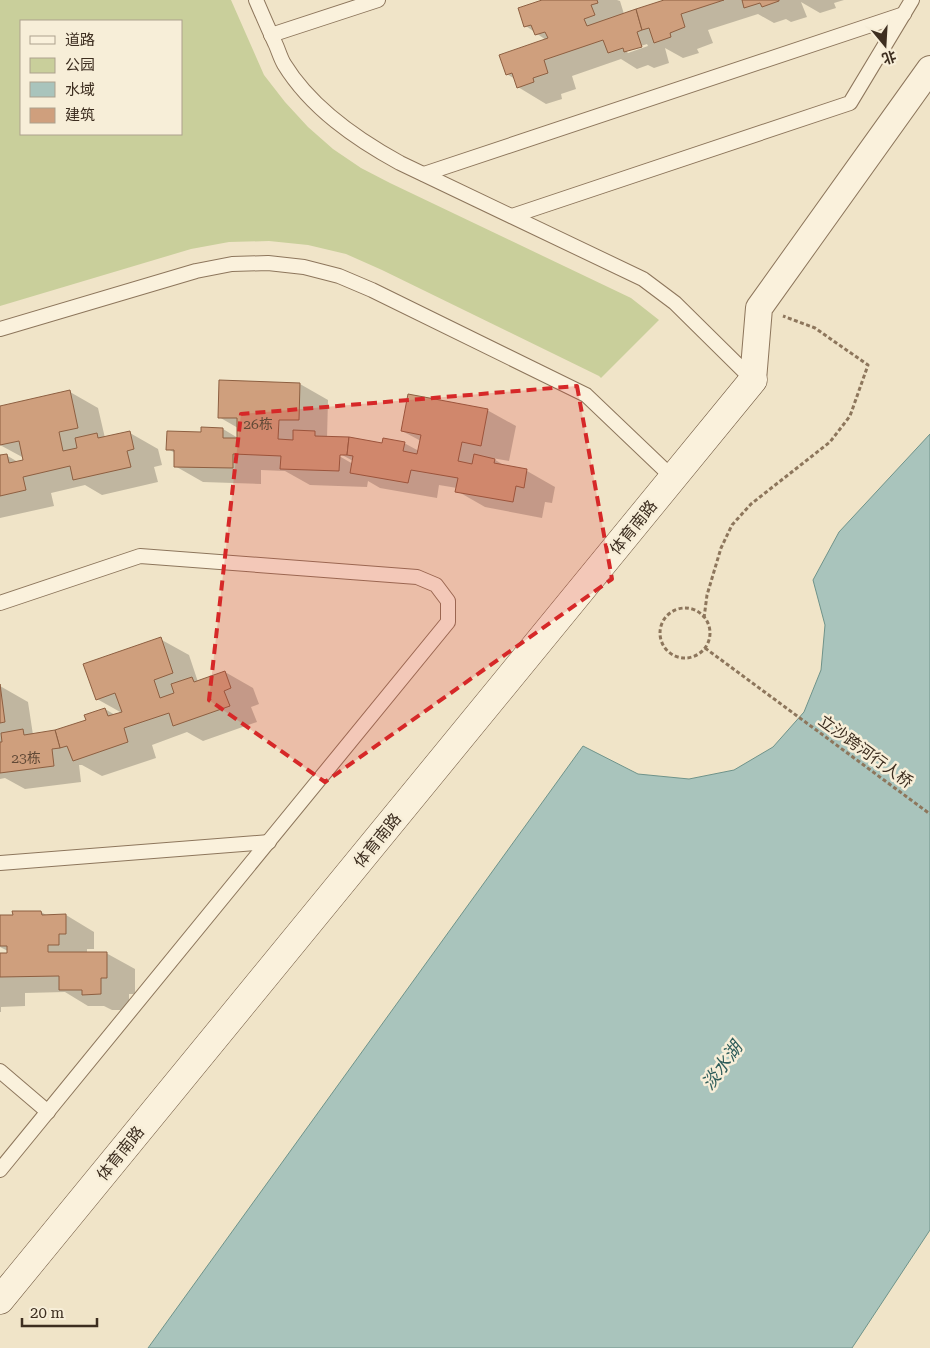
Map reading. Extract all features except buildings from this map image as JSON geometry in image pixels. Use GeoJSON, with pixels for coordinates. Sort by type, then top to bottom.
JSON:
{"type":"FeatureCollection","features":[{"type":"Feature","properties":{"kind":"street"},"geometry":{"type":"LineString","coordinates":[[753,380],[759,308],[930,69]]}},
{"type":"Feature","properties":{"kind":"street","name":"体育南路"},"geometry":{"type":"LineString","coordinates":[[0,1300],[753,380]]}},
{"type":"Feature","properties":{"kind":"lane"},"geometry":{"type":"LineString","coordinates":[[256,0],[284,63],[302,88],[347,131],[373,148],[424,174],[643,279],[675,303],[753,380]]}},
{"type":"Feature","properties":{"kind":"lane"},"geometry":{"type":"LineString","coordinates":[[271,35],[378,0]]}},
{"type":"Feature","properties":{"kind":"lane"},"geometry":{"type":"LineString","coordinates":[[512,216],[850,103],[912,0]]}},
{"type":"Feature","properties":{"kind":"lane"},"geometry":{"type":"LineString","coordinates":[[424,174],[904,14]]}},
{"type":"Feature","properties":{"kind":"lane"},"geometry":{"type":"LineString","coordinates":[[0,329],[196,271],[232,264],[268,263],[304,267],[339,276],[372,290],[586,395],[673,478]]}},
{"type":"Feature","properties":{"kind":"lane"},"geometry":{"type":"LineString","coordinates":[[0,603],[140,556],[417,577],[436,584],[448,601],[448,622],[0,1170]]}},
{"type":"Feature","properties":{"kind":"lane"},"geometry":{"type":"LineString","coordinates":[[0,863],[269,842]]}},
{"type":"Feature","properties":{"kind":"lane"},"geometry":{"type":"LineString","coordinates":[[0,1071],[48,1112]]}},
{"type":"Feature","properties":{"kind":"path"},"geometry":{"type":"LineString","coordinates":[[704,618],[707,595],[721,548],[732,525],[751,504],[830,442],[850,416],[868,365],[815,328],[759,308]]}},
{"type":"Feature","properties":{"kind":"path"},"geometry":{"type":"LineString","coordinates":[[690,609],[698,612],[704,618],[710,633],[705,648],[699,654],[691,658],[683,658],[668,652],[663,646],[660,630],[668,615],[674,611],[690,609]]}},
{"type":"Feature","properties":{"kind":"path","name":"立沙跨河行人桥"},"geometry":{"type":"LineString","coordinates":[[705,648],[930,814]]}},
{"type":"Feature","properties":{"kind":"highlighted area"},"geometry":{"type":"Polygon","coordinates":[[[577,386],[612,579],[325,782],[209,700],[241,414],[577,386]]]}},
{"type":"Feature","properties":{"kind":"green space"},"geometry":{"type":"Polygon","coordinates":[[[0,0],[231,0],[264,75],[308,127],[333,149],[361,168],[390,183],[631,298],[659,320],[601,378],[346,254],[308,245],[269,241],[229,242],[191,249],[0,306],[0,0]]]}},
{"type":"Feature","properties":{"kind":"water","name":"淡水湖"},"geometry":{"type":"Polygon","coordinates":[[[930,434],[930,1230],[852,1348],[148,1348],[583,746],[638,774],[689,779],[734,770],[773,747],[804,712],[821,670],[825,625],[813,580],[839,532],[930,434]]]}}]}
